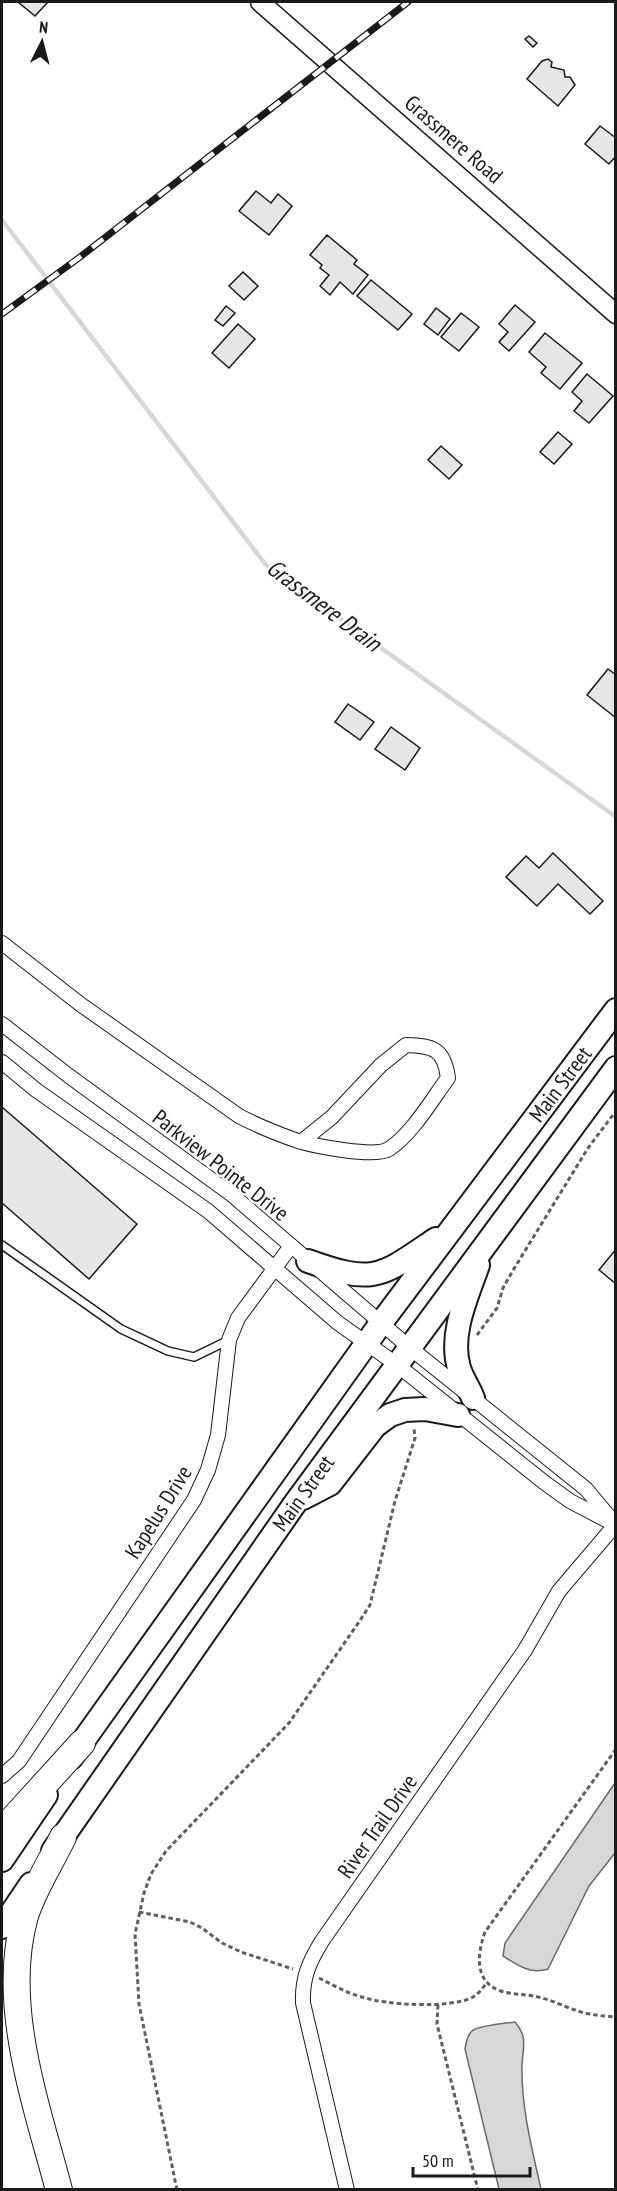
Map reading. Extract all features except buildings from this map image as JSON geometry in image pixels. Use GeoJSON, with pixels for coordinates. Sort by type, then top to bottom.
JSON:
{"type":"FeatureCollection","features":[{"type":"Feature","properties":{"kind":"highway"},"geometry":{"type":"LineString","coordinates":[[2,1831],[82,1743]]}},
{"type":"Feature","properties":{"kind":"highway"},"geometry":{"type":"LineString","coordinates":[[59,2190],[20,2037],[14,1979],[17,1950],[25,1914],[63,1837]]}},
{"type":"Feature","properties":{"kind":"highway"},"geometry":{"type":"LineString","coordinates":[[2,2016],[20,2037]]}},
{"type":"Feature","properties":{"kind":"main road","name":"Main Street"},"geometry":{"type":"LineString","coordinates":[[2,1860],[82,1743],[366,1343],[615,1010]]}},
{"type":"Feature","properties":{"kind":"main road","name":"Main Street"},"geometry":{"type":"LineString","coordinates":[[2,1927],[296,1502],[615,1068]]}},
{"type":"Feature","properties":{"kind":"main road"},"geometry":{"type":"LineString","coordinates":[[308,1261],[351,1275],[366,1276],[381,1273],[397,1265],[452,1228]]}},
{"type":"Feature","properties":{"kind":"main road"},"geometry":{"type":"LineString","coordinates":[[296,1502],[330,1484],[375,1426],[390,1415],[405,1410],[466,1406],[459,1368],[457,1340],[461,1316],[484,1245]]}},
{"type":"Feature","properties":{"kind":"street","name":"Grassmere Road"},"geometry":{"type":"LineString","coordinates":[[260,2],[615,314]]}},
{"type":"Feature","properties":{"kind":"street"},"geometry":{"type":"LineString","coordinates":[[2,943],[80,1004],[239,1116],[263,1128],[302,1142],[366,1153],[386,1151],[402,1140],[448,1078],[446,1063],[438,1052],[423,1046],[406,1045],[381,1065],[332,1117],[302,1142]]}},
{"type":"Feature","properties":{"kind":"street","name":"Parkview Pointe Drive"},"geometry":{"type":"LineString","coordinates":[[2,1024],[69,1076],[231,1194],[381,1323],[403,1356]]}},
{"type":"Feature","properties":{"kind":"street","name":"Parkview Pointe Drive"},"geometry":{"type":"LineString","coordinates":[[2,1062],[65,1111],[208,1211],[338,1323],[366,1343],[403,1356]]}},
{"type":"Feature","properties":{"kind":"street","name":"Kapelus Drive"},"geometry":{"type":"LineString","coordinates":[[2,1776],[19,1761],[194,1500],[208,1470],[218,1435],[229,1340],[238,1318],[291,1246]]}},
{"type":"Feature","properties":{"kind":"street"},"geometry":{"type":"LineString","coordinates":[[403,1356],[466,1406],[586,1489],[615,1524]]}},
{"type":"Feature","properties":{"kind":"street"},"geometry":{"type":"LineString","coordinates":[[403,1356],[466,1406],[570,1501],[615,1524]]}},
{"type":"Feature","properties":{"kind":"street","name":"River Trail Drive"},"geometry":{"type":"LineString","coordinates":[[347,2190],[303,2003],[303,1987],[309,1962],[525,1650],[559,1590],[615,1524]]}},
{"type":"Feature","properties":{"kind":"lane"},"geometry":{"type":"LineString","coordinates":[[2,1245],[121,1329],[168,1351],[194,1357],[229,1340]]}},
{"type":"Feature","properties":{"kind":"path"},"geometry":{"type":"LineString","coordinates":[[457,1340],[473,1340],[497,1308],[503,1288],[512,1272],[588,1148],[615,1111]]}},
{"type":"Feature","properties":{"kind":"path"},"geometry":{"type":"LineString","coordinates":[[177,2190],[140,2004],[135,1934],[144,1893],[151,1874],[166,1851],[289,1723],[346,1644],[370,1605],[395,1501],[415,1438],[414,1428],[405,1410]]}},
{"type":"Feature","properties":{"kind":"path"},"geometry":{"type":"LineString","coordinates":[[615,1749],[485,1932],[478,1960],[481,1975],[486,1984],[501,1991],[538,1997],[579,2012],[615,2017]]}},
{"type":"Feature","properties":{"kind":"path"},"geometry":{"type":"LineString","coordinates":[[438,2005],[437,2024],[478,2190]]}},
{"type":"Feature","properties":{"kind":"shaded area"},"geometry":{"type":"Polygon","coordinates":[[[615,1783],[615,1853],[589,1886],[548,1969],[536,1971],[519,1966],[503,1956],[505,1943],[615,1783]]]}},
{"type":"Feature","properties":{"kind":"shaded area"},"geometry":{"type":"Polygon","coordinates":[[[515,2022],[523,2037],[523,2096],[541,2189],[499,2189],[465,2049],[469,2035],[475,2029],[515,2022]]]}},
{"type":"Feature","properties":{"kind":"waterway","name":"Grassmere Drain"},"geometry":{"type":"LineString","coordinates":[[2,220],[266,565],[616,817]]}},
{"type":"Feature","properties":{"kind":"railway"},"geometry":{"type":"LineString","coordinates":[[2,314],[80,257],[408,2]]}}]}
